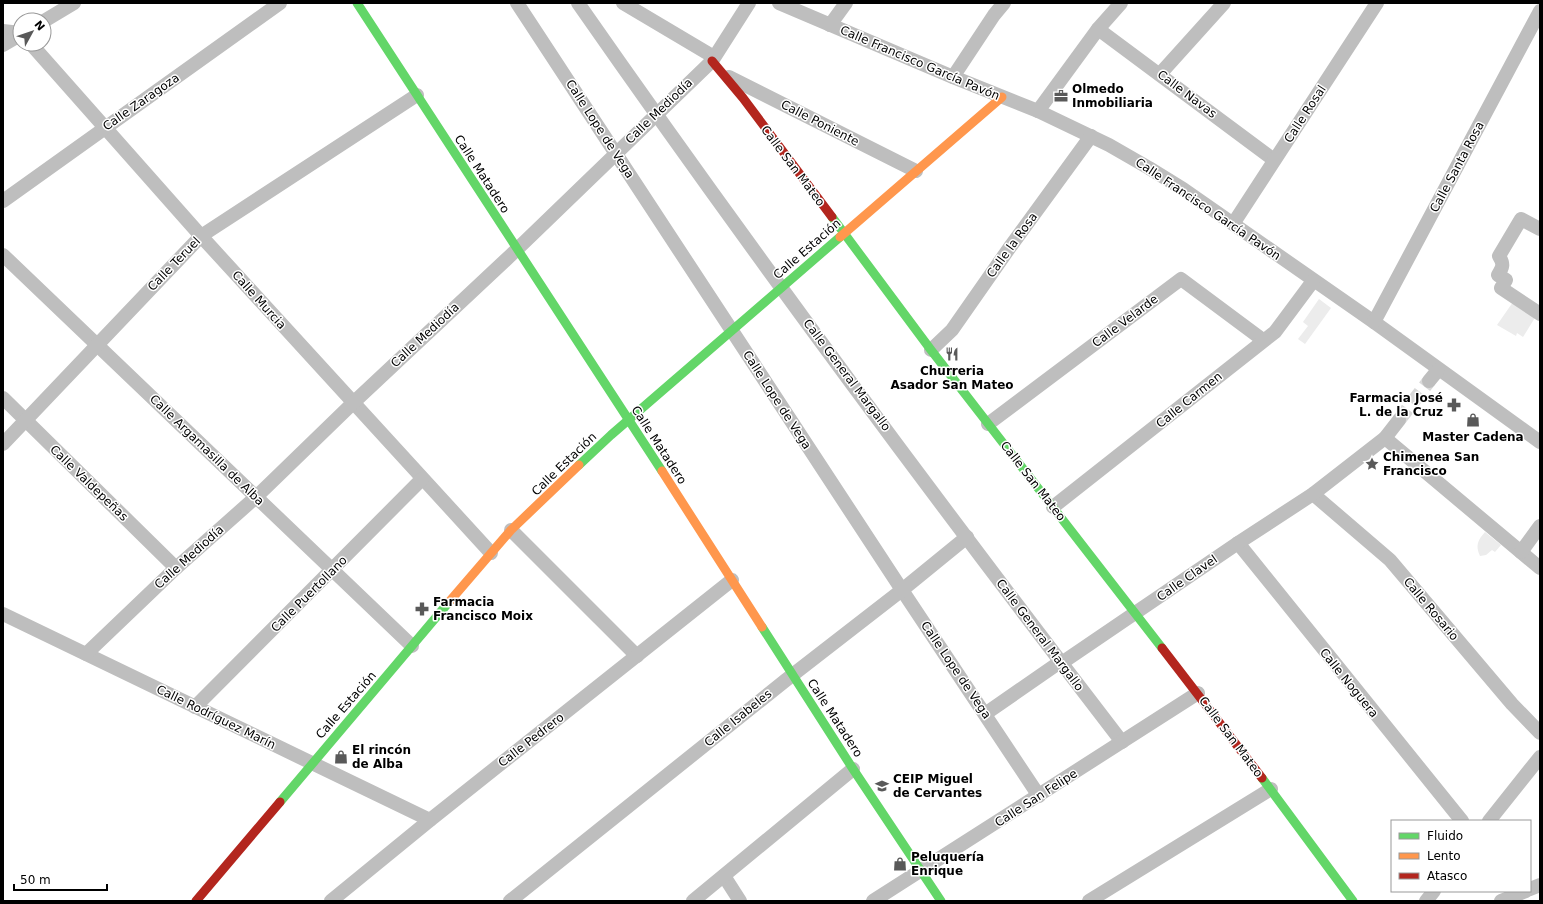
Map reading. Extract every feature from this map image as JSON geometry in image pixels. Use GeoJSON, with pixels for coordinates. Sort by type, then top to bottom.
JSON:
{"type":"FeatureCollection","features":[{"type":"Feature","properties":{"kind":"street"},"geometry":{"type":"LineString","coordinates":[[52,16],[74,3]]}},
{"type":"Feature","properties":{"kind":"street","name":"Calle Zaragoza"},"geometry":{"type":"LineString","coordinates":[[3,200],[280,3]]}},
{"type":"Feature","properties":{"kind":"street","name":"Calle Matadero"},"geometry":{"type":"LineString","coordinates":[[358,3],[629,420],[853,769],[941,901]]}},
{"type":"Feature","properties":{"kind":"street","name":"Calle Lope de Vega"},"geometry":{"type":"LineString","coordinates":[[517,3],[616,152],[731,331],[1039,796]]}},
{"type":"Feature","properties":{"kind":"street","name":"Calle General Margallo"},"geometry":{"type":"LineString","coordinates":[[578,3],[656,114],[782,287],[1060,662],[1122,742]]}},
{"type":"Feature","properties":{"kind":"street","name":"Calle San Mateo"},"geometry":{"type":"LineString","coordinates":[[623,3],[713,59],[931,350],[1198,693],[1353,901]]}},
{"type":"Feature","properties":{"kind":"street","name":"Calle Mediodía"},"geometry":{"type":"LineString","coordinates":[[86,654],[176,568],[256,496],[517,249],[713,59],[749,3]]}},
{"type":"Feature","properties":{"kind":"street","name":"Calle Francisco García Pavón"},"geometry":{"type":"LineString","coordinates":[[779,3],[953,78],[1038,111],[1109,145],[1149,168],[1233,224],[1374,322],[1438,370],[1540,442]]}},
{"type":"Feature","properties":{"kind":"street"},"geometry":{"type":"LineString","coordinates":[[830,25],[846,3]]}},
{"type":"Feature","properties":{"kind":"street"},"geometry":{"type":"LineString","coordinates":[[953,78],[994,15],[1004,3]]}},
{"type":"Feature","properties":{"kind":"street"},"geometry":{"type":"LineString","coordinates":[[1038,111],[1098,29],[1121,3]]}},
{"type":"Feature","properties":{"kind":"street"},"geometry":{"type":"LineString","coordinates":[[1160,74],[1224,3]]}},
{"type":"Feature","properties":{"kind":"street","name":"Calle Rosal"},"geometry":{"type":"LineString","coordinates":[[1233,224],[1377,3]]}},
{"type":"Feature","properties":{"kind":"street"},"geometry":{"type":"LineString","coordinates":[[1534,3],[1540,7]]}},
{"type":"Feature","properties":{"kind":"street","name":"Calle Santa Rosa"},"geometry":{"type":"LineString","coordinates":[[1374,322],[1540,11]]}},
{"type":"Feature","properties":{"kind":"street","name":"Calle Navas"},"geometry":{"type":"LineString","coordinates":[[1098,29],[1274,160]]}},
{"type":"Feature","properties":{"kind":"street"},"geometry":{"type":"LineString","coordinates":[[3,45],[12,39]]}},
{"type":"Feature","properties":{"kind":"street","name":"Calle Murcia"},"geometry":{"type":"LineString","coordinates":[[38,52],[201,236],[422,479],[491,552]]}},
{"type":"Feature","properties":{"kind":"street","name":"Calle Poniente"},"geometry":{"type":"LineString","coordinates":[[724,75],[916,171]]}},
{"type":"Feature","properties":{"kind":"street","name":"Calle Teruel"},"geometry":{"type":"LineString","coordinates":[[3,444],[201,236],[417,95]]}},
{"type":"Feature","properties":{"kind":"street","name":"Calle Estación"},"geometry":{"type":"LineString","coordinates":[[196,901],[311,763],[511,530],[629,420],[1002,97]]}},
{"type":"Feature","properties":{"kind":"street","name":"Calle la Rosa"},"geometry":{"type":"LineString","coordinates":[[931,350],[952,330],[1091,136]]}},
{"type":"Feature","properties":{"kind":"street"},"geometry":{"type":"LineString","coordinates":[[1540,228],[1521,219],[1499,256],[1503,267],[1498,275],[1506,280],[1501,288],[1540,314]]}},
{"type":"Feature","properties":{"kind":"street","name":"Calle Argamasilla de Alba"},"geometry":{"type":"LineString","coordinates":[[3,255],[412,646]]}},
{"type":"Feature","properties":{"kind":"street","name":"Calle Velarde"},"geometry":{"type":"LineString","coordinates":[[988,424],[1181,279],[1263,340]]}},
{"type":"Feature","properties":{"kind":"street","name":"Calle Carmen"},"geometry":{"type":"LineString","coordinates":[[1053,507],[1275,332],[1313,281]]}},
{"type":"Feature","properties":{"kind":"street"},"geometry":{"type":"LineString","coordinates":[[1429,380],[1438,370]]}},
{"type":"Feature","properties":{"kind":"street","name":"Calle Valdepeñas"},"geometry":{"type":"LineString","coordinates":[[3,398],[176,568]]}},
{"type":"Feature","properties":{"kind":"street","name":"Calle Clavel"},"geometry":{"type":"LineString","coordinates":[[985,714],[1060,662],[1066,660],[1313,494],[1385,438],[1399,420]]}},
{"type":"Feature","properties":{"kind":"street"},"geometry":{"type":"LineString","coordinates":[[1385,438],[1540,568]]}},
{"type":"Feature","properties":{"kind":"street","name":"Calle Puertollano"},"geometry":{"type":"LineString","coordinates":[[194,707],[422,479]]}},
{"type":"Feature","properties":{"kind":"street","name":"Calle Rosario"},"geometry":{"type":"LineString","coordinates":[[1313,494],[1390,560],[1512,704],[1540,733]]}},
{"type":"Feature","properties":{"kind":"street"},"geometry":{"type":"LineString","coordinates":[[1521,552],[1540,526]]}},
{"type":"Feature","properties":{"kind":"street"},"geometry":{"type":"LineString","coordinates":[[511,530],[637,656]]}},
{"type":"Feature","properties":{"kind":"street","name":"Calle Isabeles"},"geometry":{"type":"LineString","coordinates":[[510,901],[793,674],[902,590],[967,537]]}},
{"type":"Feature","properties":{"kind":"street","name":"Calle Noguera"},"geometry":{"type":"LineString","coordinates":[[1238,543],[1461,820]]}},
{"type":"Feature","properties":{"kind":"street","name":"Calle Pedrero"},"geometry":{"type":"LineString","coordinates":[[331,901],[430,820],[732,580]]}},
{"type":"Feature","properties":{"kind":"street","name":"Calle Rodríguez Marín"},"geometry":{"type":"LineString","coordinates":[[3,614],[430,820]]}},
{"type":"Feature","properties":{"kind":"street","name":"Calle San Felipe"},"geometry":{"type":"LineString","coordinates":[[873,901],[1198,693]]}},
{"type":"Feature","properties":{"kind":"street"},"geometry":{"type":"LineString","coordinates":[[1490,820],[1540,757]]}},
{"type":"Feature","properties":{"kind":"street"},"geometry":{"type":"LineString","coordinates":[[693,901],[853,769]]}},
{"type":"Feature","properties":{"kind":"street"},"geometry":{"type":"LineString","coordinates":[[1089,901],[1271,789]]}},
{"type":"Feature","properties":{"kind":"street"},"geometry":{"type":"LineString","coordinates":[[724,876],[740,901]]}},
{"type":"Feature","properties":{"kind":"street"},"geometry":{"type":"LineString","coordinates":[[1531,890],[1540,885]]}},
{"type":"Feature","properties":{"kind":"street"},"geometry":{"type":"LineString","coordinates":[[1426,901],[1433,892]]}},
{"type":"Feature","properties":{"kind":"street"},"geometry":{"type":"LineString","coordinates":[[1501,901],[1524,892]]}},
{"type":"Feature","properties":{"kind":"shaded area"},"geometry":{"type":"Polygon","coordinates":[[[1319,299],[1331,308],[1305,344],[1298,339],[1308,326],[1303,322],[1319,299]]]}},
{"type":"Feature","properties":{"kind":"shaded area"},"geometry":{"type":"Polygon","coordinates":[[[1513,302],[1536,316],[1523,337],[1517,333],[1516,336],[1497,325],[1513,302]]]}},
{"type":"Feature","properties":{"kind":"shaded area"},"geometry":{"type":"Polygon","coordinates":[[[1485,532],[1501,545],[1495,552],[1492,550],[1486,555],[1480,556],[1478,543],[1485,532]]]}},
{"type":"Feature","properties":{"kind":"tunnel"},"geometry":{"type":"LineString","coordinates":[[1399,420],[1429,381]]}},
{"type":"Feature","properties":{"kind":"traffic: fast"},"geometry":{"type":"LineString","coordinates":[[357,3],[662,471]]}},
{"type":"Feature","properties":{"kind":"traffic: fast"},"geometry":{"type":"LineString","coordinates":[[832,217],[931,350],[1162,648]]}},
{"type":"Feature","properties":{"kind":"traffic: fast"},"geometry":{"type":"LineString","coordinates":[[579,465],[611,435],[840,237]]}},
{"type":"Feature","properties":{"kind":"traffic: fast"},"geometry":{"type":"LineString","coordinates":[[280,802],[449,602]]}},
{"type":"Feature","properties":{"kind":"traffic: fast"},"geometry":{"type":"LineString","coordinates":[[762,627],[853,769],[941,901]]}},
{"type":"Feature","properties":{"kind":"traffic: fast"},"geometry":{"type":"LineString","coordinates":[[1262,778],[1353,901]]}},
{"type":"Feature","properties":{"kind":"traffic: slow"},"geometry":{"type":"LineString","coordinates":[[840,237],[1002,97]]}},
{"type":"Feature","properties":{"kind":"traffic: slow"},"geometry":{"type":"LineString","coordinates":[[449,602],[511,530],[579,465]]}},
{"type":"Feature","properties":{"kind":"traffic: slow"},"geometry":{"type":"LineString","coordinates":[[662,471],[762,627]]}},
{"type":"Feature","properties":{"kind":"traffic: jam"},"geometry":{"type":"LineString","coordinates":[[712,61],[743,98],[832,217]]}},
{"type":"Feature","properties":{"kind":"traffic: jam"},"geometry":{"type":"LineString","coordinates":[[1162,648],[1262,778]]}},
{"type":"Feature","properties":{"kind":"traffic: jam"},"geometry":{"type":"LineString","coordinates":[[196,901],[280,802]]}},
{"type":"Feature","properties":{"kind":"place","name":"Olmedo Inmobiliaria"},"geometry":{"type":"Point","coordinates":[1061,96]}},
{"type":"Feature","properties":{"kind":"place","name":"Churreria Asador San Mateo"},"geometry":{"type":"Point","coordinates":[952,354]}},
{"type":"Feature","properties":{"kind":"place","name":"Farmacia José L. de la Cruz"},"geometry":{"type":"Point","coordinates":[1454,405]}},
{"type":"Feature","properties":{"kind":"place","name":"Master Cadena"},"geometry":{"type":"Point","coordinates":[1473,420]}},
{"type":"Feature","properties":{"kind":"place","name":"Chimenea San Francisco"},"geometry":{"type":"Point","coordinates":[1372,464]}},
{"type":"Feature","properties":{"kind":"place","name":"Farmacia Francisco Moix"},"geometry":{"type":"Point","coordinates":[422,609]}},
{"type":"Feature","properties":{"kind":"place","name":"El rincón de Alba"},"geometry":{"type":"Point","coordinates":[341,757]}},
{"type":"Feature","properties":{"kind":"place","name":"CEIP Miguel de Cervantes"},"geometry":{"type":"Point","coordinates":[882,786]}},
{"type":"Feature","properties":{"kind":"place","name":"Peluquería Enrique"},"geometry":{"type":"Point","coordinates":[900,864]}}]}
